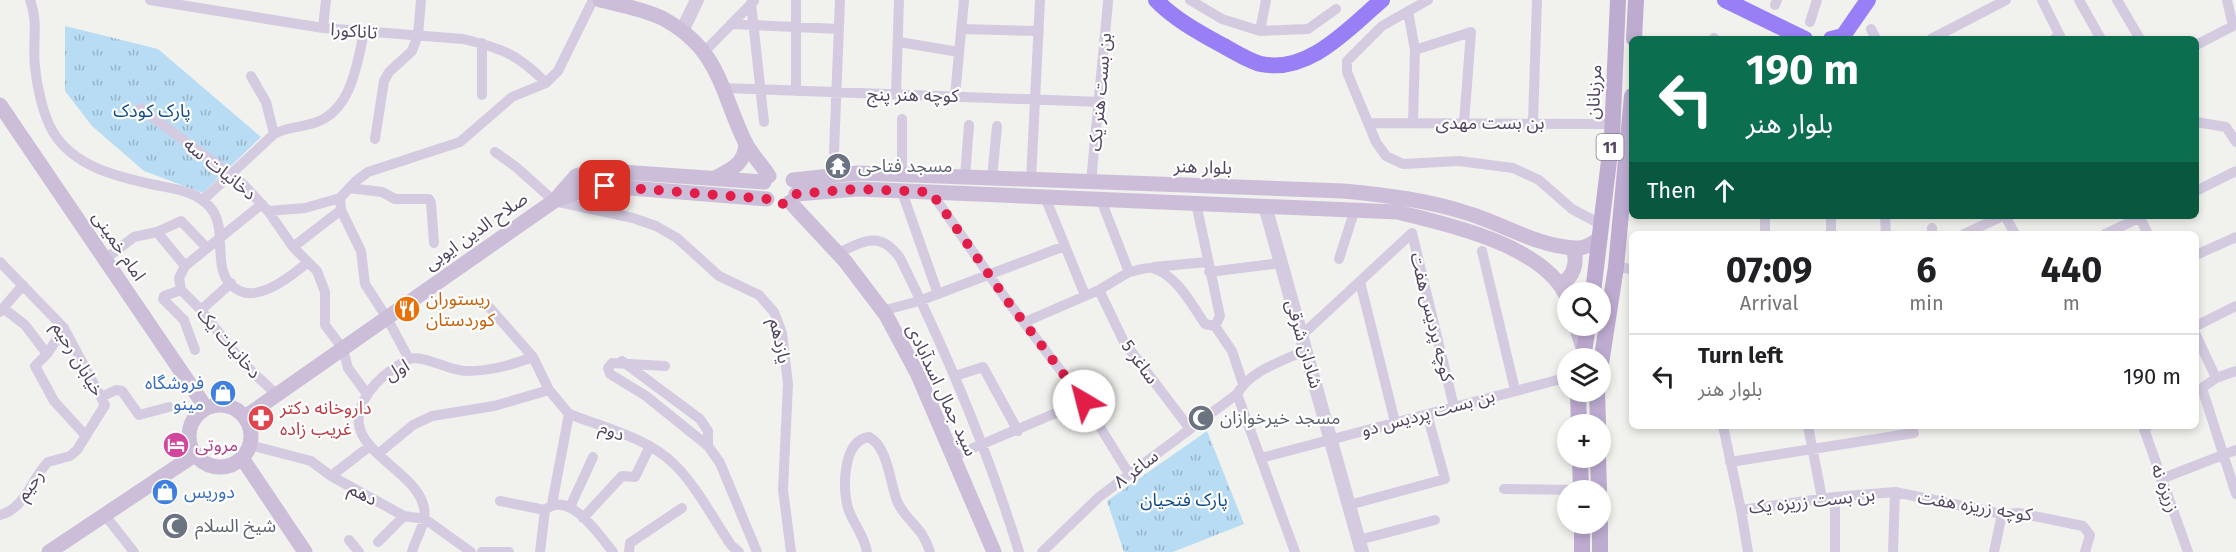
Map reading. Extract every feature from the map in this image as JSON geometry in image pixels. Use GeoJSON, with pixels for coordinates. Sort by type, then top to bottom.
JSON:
{"type":"FeatureCollection","features":[{"type":"Feature","properties":{"kind":"main road"},"geometry":{"type":"LineString","coordinates":[[600,0],[646,12],[682,31],[704,52],[725,88],[746,143],[767,179]]}},
{"type":"Feature","properties":{"kind":"main road","name":"مرزبانان"},"geometry":{"type":"LineString","coordinates":[[1594,282],[1612,124],[1617,0]]}},
{"type":"Feature","properties":{"kind":"main road"},"geometry":{"type":"LineString","coordinates":[[1634,36],[1636,0]]}},
{"type":"Feature","properties":{"kind":"main road","name":"امام خمینی"},"geometry":{"type":"LineString","coordinates":[[0,105],[206,408]]}},
{"type":"Feature","properties":{"kind":"main road"},"geometry":{"type":"LineString","coordinates":[[716,178],[739,165],[746,143]]}},
{"type":"Feature","properties":{"kind":"main road"},"geometry":{"type":"LineString","coordinates":[[554,201],[576,176],[593,170],[767,179],[782,172],[793,192],[778,205],[767,199],[763,188],[767,179]]}},
{"type":"Feature","properties":{"kind":"main road","name":"11"},"geometry":{"type":"LineString","coordinates":[[1605,348],[1624,268],[1629,171]]}},
{"type":"Feature","properties":{"kind":"main road","name":"بلوار هنر"},"geometry":{"type":"LineString","coordinates":[[793,192],[840,174],[1343,191],[1399,196],[1470,213],[1542,241],[1573,248]]}},
{"type":"Feature","properties":{"kind":"main road","name":"صلاح الدین ایوبی"},"geometry":{"type":"LineString","coordinates":[[245,417],[554,201],[588,189],[605,186],[767,199]]}},
{"type":"Feature","properties":{"kind":"main road","name":"بلوار هنر"},"geometry":{"type":"LineString","coordinates":[[793,192],[858,189],[1355,208],[1397,212],[1465,229],[1497,241],[1537,265],[1557,282]]}},
{"type":"Feature","properties":{"kind":"main road"},"geometry":{"type":"LineString","coordinates":[[1265,206],[1266,189]]}},
{"type":"Feature","properties":{"kind":"main road","name":"سید جمال اسدآبادی"},"geometry":{"type":"LineString","coordinates":[[793,192],[882,311],[918,375],[994,552]]}},
{"type":"Feature","properties":{"kind":"main road"},"geometry":{"type":"LineString","coordinates":[[1566,282],[1574,269],[1573,248],[1588,246],[1601,232]]}},
{"type":"Feature","properties":{"kind":"main road"},"geometry":{"type":"LineString","coordinates":[[227,406],[245,417],[251,430],[246,451],[227,466],[218,466],[202,460],[196,454],[189,438],[190,429],[193,420],[206,408],[227,406]]}},
{"type":"Feature","properties":{"kind":"main road"},"geometry":{"type":"LineString","coordinates":[[246,451],[305,552]]}},
{"type":"Feature","properties":{"kind":"main road"},"geometry":{"type":"LineString","coordinates":[[49,552],[196,454]]}},
{"type":"Feature","properties":{"kind":"main road"},"geometry":{"type":"LineString","coordinates":[[1581,534],[1582,552]]}},
{"type":"Feature","properties":{"kind":"main road"},"geometry":{"type":"LineString","coordinates":[[1600,534],[1600,552]]}},
{"type":"Feature","properties":{"kind":"street"},"geometry":{"type":"LineString","coordinates":[[30,0],[36,14],[34,66],[53,132],[68,150],[93,166],[128,179],[178,189],[203,200],[219,222],[220,259],[223,272],[241,291],[253,293],[286,281],[308,262]]}},
{"type":"Feature","properties":{"kind":"street","name":"تاناکورا"},"geometry":{"type":"LineString","coordinates":[[150,0],[323,28],[418,35],[482,44],[524,61],[546,83]]}},
{"type":"Feature","properties":{"kind":"street"},"geometry":{"type":"LineString","coordinates":[[323,28],[326,0]]}},
{"type":"Feature","properties":{"kind":"street"},"geometry":{"type":"LineString","coordinates":[[375,139],[384,81],[389,72],[412,51],[418,35],[421,0]]}},
{"type":"Feature","properties":{"kind":"street"},"geometry":{"type":"LineString","coordinates":[[408,359],[387,318],[365,285],[361,251],[341,210],[340,198],[368,172],[460,142],[512,97],[546,83],[558,71],[593,0]]}},
{"type":"Feature","properties":{"kind":"street"},"geometry":{"type":"LineString","coordinates":[[682,31],[697,0]]}},
{"type":"Feature","properties":{"kind":"street"},"geometry":{"type":"LineString","coordinates":[[796,0],[796,91]]}},
{"type":"Feature","properties":{"kind":"street"},"geometry":{"type":"LineString","coordinates":[[840,0],[834,152],[840,174]]}},
{"type":"Feature","properties":{"kind":"street"},"geometry":{"type":"LineString","coordinates":[[896,94],[899,0]]}},
{"type":"Feature","properties":{"kind":"street"},"geometry":{"type":"LineString","coordinates":[[955,96],[964,0]]}},
{"type":"Feature","properties":{"kind":"street"},"geometry":{"type":"LineString","coordinates":[[1031,180],[1040,0]]}},
{"type":"Feature","properties":{"kind":"street"},"geometry":{"type":"LineString","coordinates":[[1190,0],[1222,19],[1260,31],[1308,29],[1336,9]]}},
{"type":"Feature","properties":{"kind":"street"},"geometry":{"type":"LineString","coordinates":[[1260,31],[1266,0]]}},
{"type":"Feature","properties":{"kind":"street"},"geometry":{"type":"LineString","coordinates":[[1428,0],[1382,26],[1347,61],[1347,72],[1368,123],[1386,156],[1403,164],[1459,160],[1513,168],[1539,180],[1601,232]]}},
{"type":"Feature","properties":{"kind":"street"},"geometry":{"type":"LineString","coordinates":[[1533,122],[1537,0]]}},
{"type":"Feature","properties":{"kind":"street"},"geometry":{"type":"LineString","coordinates":[[1810,22],[1817,0]]}},
{"type":"Feature","properties":{"kind":"street"},"geometry":{"type":"LineString","coordinates":[[1936,36],[1985,5],[2006,0]]}},
{"type":"Feature","properties":{"kind":"street"},"geometry":{"type":"LineString","coordinates":[[2042,0],[2060,36]]}},
{"type":"Feature","properties":{"kind":"street"},"geometry":{"type":"LineString","coordinates":[[2079,0],[2099,36]]}},
{"type":"Feature","properties":{"kind":"street"},"geometry":{"type":"LineString","coordinates":[[2117,0],[2138,36]]}},
{"type":"Feature","properties":{"kind":"street"},"geometry":{"type":"LineString","coordinates":[[2199,44],[2235,28],[2227,0]]}},
{"type":"Feature","properties":{"kind":"street"},"geometry":{"type":"LineString","coordinates":[[704,52],[753,2]]}},
{"type":"Feature","properties":{"kind":"street"},"geometry":{"type":"LineString","coordinates":[[753,2],[764,122]]}},
{"type":"Feature","properties":{"kind":"street","name":"بن بست هنر یک"},"geometry":{"type":"LineString","coordinates":[[1091,182],[1101,102],[1108,2]]}},
{"type":"Feature","properties":{"kind":"street"},"geometry":{"type":"LineString","coordinates":[[1408,11],[1415,50],[1413,123]]}},
{"type":"Feature","properties":{"kind":"street"},"geometry":{"type":"LineString","coordinates":[[731,24],[839,29]]}},
{"type":"Feature","properties":{"kind":"street"},"geometry":{"type":"LineString","coordinates":[[961,29],[1039,31]]}},
{"type":"Feature","properties":{"kind":"street"},"geometry":{"type":"LineString","coordinates":[[203,200],[274,134],[283,129],[311,124],[326,118],[348,94],[354,79],[364,32]]}},
{"type":"Feature","properties":{"kind":"street"},"geometry":{"type":"LineString","coordinates":[[1415,50],[1471,32],[1464,123]]}},
{"type":"Feature","properties":{"kind":"street"},"geometry":{"type":"LineString","coordinates":[[899,42],[959,52]]}},
{"type":"Feature","properties":{"kind":"street"},"geometry":{"type":"LineString","coordinates":[[482,44],[482,95]]}},
{"type":"Feature","properties":{"kind":"street"},"geometry":{"type":"LineString","coordinates":[[252,76],[266,102],[274,134]]}},
{"type":"Feature","properties":{"kind":"street","name":"کوچه هنر پنج"},"geometry":{"type":"LineString","coordinates":[[725,88],[1101,102]]}},
{"type":"Feature","properties":{"kind":"street","name":"دخانیات سه"},"geometry":{"type":"LineString","coordinates":[[140,108],[231,174],[265,208],[293,247],[320,277],[324,287],[325,325],[343,349],[348,368],[367,394]]}},
{"type":"Feature","properties":{"kind":"street"},"geometry":{"type":"LineString","coordinates":[[902,119],[902,175]]}},
{"type":"Feature","properties":{"kind":"street"},"geometry":{"type":"LineString","coordinates":[[2199,122],[2226,127],[2236,142]]}},
{"type":"Feature","properties":{"kind":"street","name":"بن بست مهدی"},"geometry":{"type":"LineString","coordinates":[[1368,123],[1612,124]]}},
{"type":"Feature","properties":{"kind":"street"},"geometry":{"type":"LineString","coordinates":[[965,177],[969,125]]}},
{"type":"Feature","properties":{"kind":"street"},"geometry":{"type":"LineString","coordinates":[[992,178],[997,126]]}},
{"type":"Feature","properties":{"kind":"street"},"geometry":{"type":"LineString","coordinates":[[495,152],[516,167],[554,201]]}},
{"type":"Feature","properties":{"kind":"street"},"geometry":{"type":"LineString","coordinates":[[2199,189],[2236,171]]}},
{"type":"Feature","properties":{"kind":"street"},"geometry":{"type":"LineString","coordinates":[[349,188],[382,192],[401,200],[429,199],[434,243]]}},
{"type":"Feature","properties":{"kind":"street"},"geometry":{"type":"LineString","coordinates":[[902,192],[938,294]]}},
{"type":"Feature","properties":{"kind":"street"},"geometry":{"type":"LineString","coordinates":[[931,192],[1084,401],[1129,474]]}},
{"type":"Feature","properties":{"kind":"street"},"geometry":{"type":"LineString","coordinates":[[1045,197],[1085,295]]}},
{"type":"Feature","properties":{"kind":"street","name":"دخانیات سه"},"geometry":{"type":"LineString","coordinates":[[265,208],[305,208],[340,198]]}},
{"type":"Feature","properties":{"kind":"street"},"geometry":{"type":"LineString","coordinates":[[1101,200],[1129,273]]}},
{"type":"Feature","properties":{"kind":"street","name":"یازدهم"},"geometry":{"type":"LineString","coordinates":[[554,201],[633,218],[656,226],[676,238],[719,276],[759,295],[774,312],[782,333],[788,384],[783,490],[791,552]]}},
{"type":"Feature","properties":{"kind":"street"},"geometry":{"type":"LineString","coordinates":[[1196,203],[1220,316],[1215,326]]}},
{"type":"Feature","properties":{"kind":"street","name":"شادان شرقی"},"geometry":{"type":"LineString","coordinates":[[1265,206],[1361,546]]}},
{"type":"Feature","properties":{"kind":"street"},"geometry":{"type":"LineString","coordinates":[[195,350],[184,320],[163,299],[164,296],[181,290],[179,278],[185,266],[206,247],[265,208]]}},
{"type":"Feature","properties":{"kind":"street"},"geometry":{"type":"LineString","coordinates":[[1339,259],[1355,208]]}},
{"type":"Feature","properties":{"kind":"street"},"geometry":{"type":"LineString","coordinates":[[293,247],[341,210]]}},
{"type":"Feature","properties":{"kind":"street"},"geometry":{"type":"LineString","coordinates":[[1971,231],[1997,219]]}},
{"type":"Feature","properties":{"kind":"street"},"geometry":{"type":"LineString","coordinates":[[2111,231],[2135,219]]}},
{"type":"Feature","properties":{"kind":"street"},"geometry":{"type":"LineString","coordinates":[[104,260],[134,237],[158,232],[181,221],[206,247]]}},
{"type":"Feature","properties":{"kind":"street"},"geometry":{"type":"LineString","coordinates":[[158,232],[185,266]]}},
{"type":"Feature","properties":{"kind":"street","name":"کوچه پردیس هفت"},"geometry":{"type":"LineString","coordinates":[[1302,335],[1412,233],[1454,406]]}},
{"type":"Feature","properties":{"kind":"street"},"geometry":{"type":"LineString","coordinates":[[2199,254],[2236,237]]}},
{"type":"Feature","properties":{"kind":"street"},"geometry":{"type":"LineString","coordinates":[[838,253],[868,240],[885,243],[900,258],[955,376],[983,446],[1019,552]]}},
{"type":"Feature","properties":{"kind":"street"},"geometry":{"type":"LineString","coordinates":[[882,311],[919,301],[1065,246]]}},
{"type":"Feature","properties":{"kind":"street"},"geometry":{"type":"LineString","coordinates":[[1482,251],[1515,390]]}},
{"type":"Feature","properties":{"kind":"street","name":"خیابان رحیم"},"geometry":{"type":"LineString","coordinates":[[0,262],[64,328],[103,401]]}},
{"type":"Feature","properties":{"kind":"street"},"geometry":{"type":"LineString","coordinates":[[1025,322],[1099,290],[1129,273],[1151,268],[1281,263]]}},
{"type":"Feature","properties":{"kind":"street"},"geometry":{"type":"LineString","coordinates":[[1151,268],[1164,273],[1181,290],[1205,324],[1215,326],[1232,351],[1243,384]]}},
{"type":"Feature","properties":{"kind":"street"},"geometry":{"type":"LineString","coordinates":[[1359,282],[1395,422]]}},
{"type":"Feature","properties":{"kind":"street"},"geometry":{"type":"LineString","coordinates":[[201,310],[231,283]]}},
{"type":"Feature","properties":{"kind":"street"},"geometry":{"type":"LineString","coordinates":[[23,285],[2,310],[26,325],[47,354]]}},
{"type":"Feature","properties":{"kind":"street","name":"دخانیات یک"},"geometry":{"type":"LineString","coordinates":[[181,290],[201,310],[243,363],[277,395]]}},
{"type":"Feature","properties":{"kind":"street","name":"ساغر 5"},"geometry":{"type":"LineString","coordinates":[[1099,290],[1124,342],[1190,429]]}},
{"type":"Feature","properties":{"kind":"street"},"geometry":{"type":"LineString","coordinates":[[2199,324],[2236,306]]}},
{"type":"Feature","properties":{"kind":"street","name":"دوم"},"geometry":{"type":"LineString","coordinates":[[489,307],[533,357],[549,390],[569,414],[650,446],[673,462],[687,478],[725,536],[739,552]]}},
{"type":"Feature","properties":{"kind":"street"},"geometry":{"type":"LineString","coordinates":[[64,328],[47,354],[35,366],[54,401],[86,436]]}},
{"type":"Feature","properties":{"kind":"street"},"geometry":{"type":"LineString","coordinates":[[2199,341],[2216,378]]}},
{"type":"Feature","properties":{"kind":"street","name":"ساغر ٨"},"geometry":{"type":"LineString","coordinates":[[1042,552],[1099,497],[1236,394],[1243,384],[1256,373],[1306,350]]}},
{"type":"Feature","properties":{"kind":"street","name":"اول"},"geometry":{"type":"LineString","coordinates":[[425,519],[424,506],[419,495],[404,477],[370,446],[360,430],[358,411],[367,394],[383,376],[408,359],[465,371],[502,368],[533,357]]}},
{"type":"Feature","properties":{"kind":"street"},"geometry":{"type":"LineString","coordinates":[[622,361],[700,419],[708,431],[708,446]]}},
{"type":"Feature","properties":{"kind":"street"},"geometry":{"type":"LineString","coordinates":[[665,366],[622,361],[609,365],[610,374],[646,396],[708,446],[720,463],[757,552]]}},
{"type":"Feature","properties":{"kind":"street"},"geometry":{"type":"LineString","coordinates":[[955,376],[983,367],[1018,431]]}},
{"type":"Feature","properties":{"kind":"street"},"geometry":{"type":"LineString","coordinates":[[2236,371],[2216,378],[2199,390],[2236,493]]}},
{"type":"Feature","properties":{"kind":"street","name":"بن بست پردیس دو"},"geometry":{"type":"LineString","coordinates":[[1261,458],[1557,380]]}},
{"type":"Feature","properties":{"kind":"street"},"geometry":{"type":"LineString","coordinates":[[103,401],[116,390],[122,391],[139,415],[169,407]]}},
{"type":"Feature","properties":{"kind":"street"},"geometry":{"type":"LineString","coordinates":[[378,454],[413,425],[432,416],[494,406],[549,390]]}},
{"type":"Feature","properties":{"kind":"street"},"geometry":{"type":"LineString","coordinates":[[1236,394],[1294,552]]}},
{"type":"Feature","properties":{"kind":"street","name":"رحیم"},"geometry":{"type":"LineString","coordinates":[[0,515],[15,506],[28,492],[48,462],[70,456],[81,447],[86,436],[102,415],[103,401]]}},
{"type":"Feature","properties":{"kind":"street"},"geometry":{"type":"LineString","coordinates":[[952,457],[983,446],[1084,401]]}},
{"type":"Feature","properties":{"kind":"street"},"geometry":{"type":"LineString","coordinates":[[540,552],[569,414]]}},
{"type":"Feature","properties":{"kind":"street"},"geometry":{"type":"LineString","coordinates":[[1349,505],[1445,479],[1427,414]]}},
{"type":"Feature","properties":{"kind":"street","name":"بن بست زریزه یک"},"geometry":{"type":"LineString","coordinates":[[1724,429],[1741,510],[1835,496],[1895,492]]}},
{"type":"Feature","properties":{"kind":"street"},"geometry":{"type":"LineString","coordinates":[[1809,429],[1822,498]]}},
{"type":"Feature","properties":{"kind":"street","name":"زریزه نه"},"geometry":{"type":"LineString","coordinates":[[2144,429],[2188,552]]}},
{"type":"Feature","properties":{"kind":"street"},"geometry":{"type":"LineString","coordinates":[[1730,462],[1914,433]]}},
{"type":"Feature","properties":{"kind":"street"},"geometry":{"type":"LineString","coordinates":[[867,552],[863,536],[848,507],[847,485],[851,452],[862,438],[870,437],[875,440],[879,449],[897,501],[903,511],[919,527],[930,552]]}},
{"type":"Feature","properties":{"kind":"street"},"geometry":{"type":"LineString","coordinates":[[330,476],[370,446]]}},
{"type":"Feature","properties":{"kind":"street"},"geometry":{"type":"LineString","coordinates":[[583,518],[622,476],[634,478],[650,446]]}},
{"type":"Feature","properties":{"kind":"street"},"geometry":{"type":"LineString","coordinates":[[2161,479],[2236,450]]}},
{"type":"Feature","properties":{"kind":"street","name":"دهم"},"geometry":{"type":"LineString","coordinates":[[246,451],[310,460],[330,476],[405,516],[425,519],[471,552]]}},
{"type":"Feature","properties":{"kind":"street"},"geometry":{"type":"LineString","coordinates":[[570,507],[593,457]]}},
{"type":"Feature","properties":{"kind":"street"},"geometry":{"type":"LineString","coordinates":[[1504,489],[1557,490]]}},
{"type":"Feature","properties":{"kind":"street","name":"کوچه زریزه هفت"},"geometry":{"type":"LineString","coordinates":[[1893,552],[1895,492],[2002,514],[2028,514],[2083,526],[2090,535],[2085,552]]}},
{"type":"Feature","properties":{"kind":"street"},"geometry":{"type":"LineString","coordinates":[[1835,496],[1835,552]]}},
{"type":"Feature","properties":{"kind":"street"},"geometry":{"type":"LineString","coordinates":[[500,501],[548,507],[570,507],[613,552]]}},
{"type":"Feature","properties":{"kind":"street"},"geometry":{"type":"LineString","coordinates":[[629,552],[630,543],[682,508]]}},
{"type":"Feature","properties":{"kind":"street"},"geometry":{"type":"LineString","coordinates":[[1741,510],[1748,552]]}},
{"type":"Feature","properties":{"kind":"street"},"geometry":{"type":"LineString","coordinates":[[104,514],[134,552]]}},
{"type":"Feature","properties":{"kind":"street"},"geometry":{"type":"LineString","coordinates":[[1994,552],[2002,514]]}},
{"type":"Feature","properties":{"kind":"street"},"geometry":{"type":"LineString","coordinates":[[378,542],[405,516]]}},
{"type":"Feature","properties":{"kind":"street"},"geometry":{"type":"LineString","coordinates":[[412,552],[425,519]]}},
{"type":"Feature","properties":{"kind":"street"},"geometry":{"type":"LineString","coordinates":[[1361,546],[1435,519]]}},
{"type":"Feature","properties":{"kind":"street"},"geometry":{"type":"LineString","coordinates":[[349,540],[359,552]]}},
{"type":"Feature","properties":{"kind":"street"},"geometry":{"type":"LineString","coordinates":[[482,552],[509,552]]}},
{"type":"Feature","properties":{"kind":"green space","name":"پارک کودک"},"geometry":{"type":"Polygon","coordinates":[[[65,26],[158,49],[261,137],[203,193],[144,171],[92,126],[65,91],[65,26]]]}},
{"type":"Feature","properties":{"kind":"green space","name":"پارک فتحیان"},"geometry":{"type":"Polygon","coordinates":[[[1207,431],[1244,524],[1173,552],[1124,552],[1107,501],[1207,431]]]}},
{"type":"Feature","properties":{"kind":"waterway"},"geometry":{"type":"LineString","coordinates":[[1156,0],[1186,24],[1240,55],[1261,64],[1279,65],[1312,56],[1342,35],[1382,0]]}},
{"type":"Feature","properties":{"kind":"waterway"},"geometry":{"type":"LineString","coordinates":[[1725,0],[1799,36]]}},
{"type":"Feature","properties":{"kind":"waterway"},"geometry":{"type":"LineString","coordinates":[[1843,36],[1868,0]]}},
{"type":"Feature","properties":{"kind":"place","name":"مسجد فتاحی"},"geometry":{"type":"Point","coordinates":[838,166]}},
{"type":"Feature","properties":{"kind":"place","name":"ریستوران کوردستان"},"geometry":{"type":"Point","coordinates":[407,309]}},
{"type":"Feature","properties":{"kind":"place","name":"فروشگاه مینو"},"geometry":{"type":"Point","coordinates":[223,393]}},
{"type":"Feature","properties":{"kind":"place","name":"داروخانه دکتر غریب زاده"},"geometry":{"type":"Point","coordinates":[261,418]}},
{"type":"Feature","properties":{"kind":"place","name":"مسجد خیرخوازان"},"geometry":{"type":"Point","coordinates":[1201,418]}},
{"type":"Feature","properties":{"kind":"place","name":"مروتی"},"geometry":{"type":"Point","coordinates":[176,445]}},
{"type":"Feature","properties":{"kind":"place","name":"دوریس"},"geometry":{"type":"Point","coordinates":[165,492]}},
{"type":"Feature","properties":{"kind":"place","name":"شیخ السلام"},"geometry":{"type":"Point","coordinates":[175,526]}},
{"type":"Feature","properties":{"kind":"route"},"geometry":{"type":"LineString","coordinates":[[605,186],[767,199],[778,205],[790,202],[796,194],[843,190],[931,192],[1006,299],[1084,401]]}}]}
